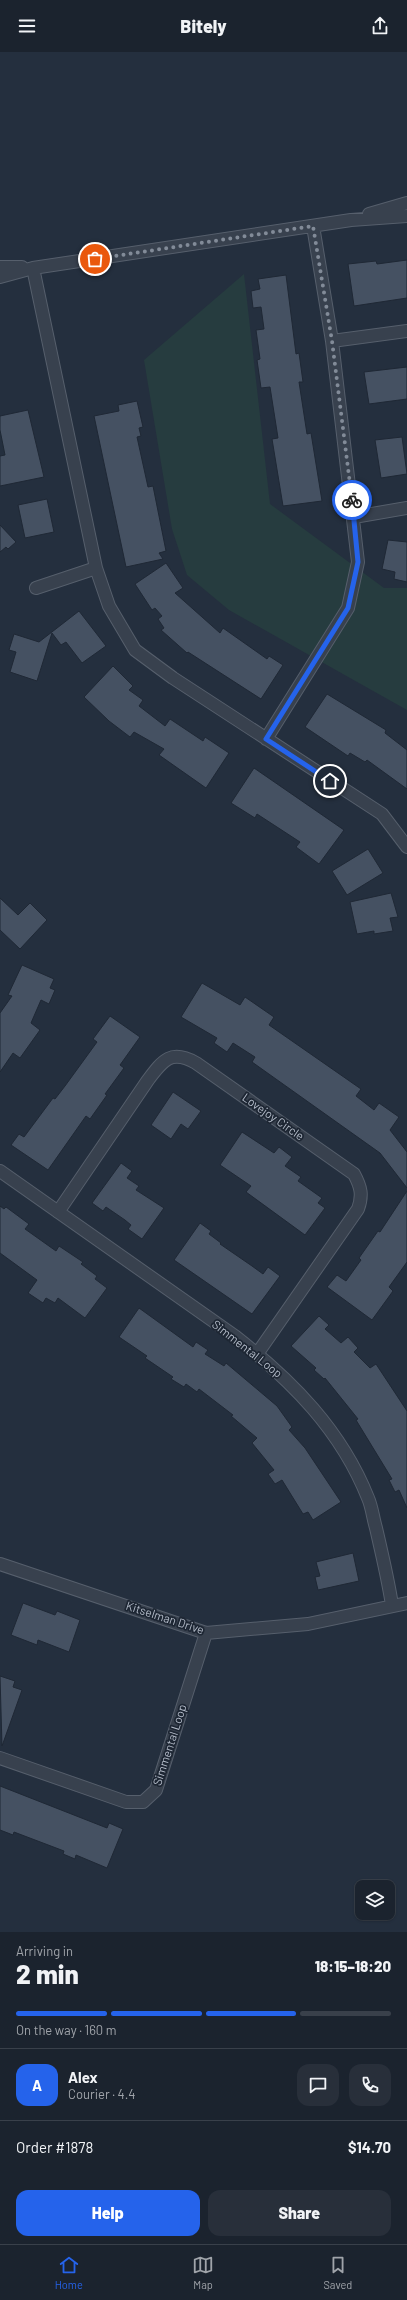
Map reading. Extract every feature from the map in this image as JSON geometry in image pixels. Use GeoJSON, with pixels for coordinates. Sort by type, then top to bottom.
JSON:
{"type":"FeatureCollection","features":[{"type":"Feature","properties":{"kind":"street"},"geometry":{"type":"LineString","coordinates":[[351,220],[407,203]]}},
{"type":"Feature","properties":{"kind":"street"},"geometry":{"type":"LineString","coordinates":[[0,277],[33,268],[351,220],[407,216]]}},
{"type":"Feature","properties":{"kind":"street"},"geometry":{"type":"LineString","coordinates":[[266,739],[348,608],[358,562],[354,516],[332,341],[313,226]]}},
{"type":"Feature","properties":{"kind":"street"},"geometry":{"type":"LineString","coordinates":[[0,267],[33,268]]}},
{"type":"Feature","properties":{"kind":"street"},"geometry":{"type":"LineString","coordinates":[[33,268],[96,568],[109,606],[136,650],[173,678],[382,814],[407,847]]}},
{"type":"Feature","properties":{"kind":"street"},"geometry":{"type":"LineString","coordinates":[[332,341],[407,331]]}},
{"type":"Feature","properties":{"kind":"street"},"geometry":{"type":"LineString","coordinates":[[354,516],[407,508]]}},
{"type":"Feature","properties":{"kind":"street"},"geometry":{"type":"LineString","coordinates":[[36,588],[96,568]]}},
{"type":"Feature","properties":{"kind":"street","name":"Lovejoy Circle"},"geometry":{"type":"LineString","coordinates":[[58,1212],[148,1080],[162,1062],[174,1056],[186,1058],[196,1063],[354,1174],[360,1185],[362,1197],[358,1209],[257,1354]]}},
{"type":"Feature","properties":{"kind":"street","name":"Simmental Loop"},"geometry":{"type":"LineString","coordinates":[[0,1171],[257,1354],[273,1367],[303,1397],[330,1429],[347,1457],[368,1498],[387,1568],[392,1605]]}},
{"type":"Feature","properties":{"kind":"street","name":"Kitselman Drive"},"geometry":{"type":"LineString","coordinates":[[0,1564],[206,1633],[308,1624],[407,1603]]}},
{"type":"Feature","properties":{"kind":"street","name":"Simmental Loop"},"geometry":{"type":"LineString","coordinates":[[0,1758],[126,1802],[143,1802],[156,1790],[206,1633]]}},
{"type":"Feature","properties":{"kind":"green space"},"geometry":{"type":"Polygon","coordinates":[[[244,274],[270,504],[384,588],[407,588],[407,710],[229,610],[187,575],[172,529],[144,360],[244,274]]]}},
{"type":"Feature","properties":{"kind":"building"},"geometry":{"type":"Polygon","coordinates":[[[407,260],[407,298],[354,306],[348,264],[376,261],[377,264],[407,260]]]}},
{"type":"Feature","properties":{"kind":"building"},"geometry":{"type":"Polygon","coordinates":[[[286,275],[296,354],[299,353],[303,382],[299,382],[307,434],[311,433],[322,501],[283,506],[272,439],[278,438],[270,387],[261,388],[257,360],[260,359],[256,330],[264,329],[261,307],[253,308],[251,291],[260,289],[258,279],[286,275]]]}},
{"type":"Feature","properties":{"kind":"building"},"geometry":{"type":"Polygon","coordinates":[[[407,367],[407,399],[369,404],[364,372],[407,367]]]}},
{"type":"Feature","properties":{"kind":"building"},"geometry":{"type":"Polygon","coordinates":[[[137,401],[143,427],[139,428],[141,436],[137,437],[148,487],[153,486],[166,551],[159,553],[163,559],[126,567],[94,416],[119,411],[118,405],[137,401]]]}},
{"type":"Feature","properties":{"kind":"building"},"geometry":{"type":"Polygon","coordinates":[[[28,410],[44,477],[0,486],[0,456],[5,455],[0,430],[0,416],[28,410]]]}},
{"type":"Feature","properties":{"kind":"building"},"geometry":{"type":"Polygon","coordinates":[[[402,437],[407,474],[381,478],[375,440],[402,437]]]}},
{"type":"Feature","properties":{"kind":"building"},"geometry":{"type":"Polygon","coordinates":[[[47,499],[54,532],[25,538],[18,505],[47,499]]]}},
{"type":"Feature","properties":{"kind":"building"},"geometry":{"type":"Polygon","coordinates":[[[0,525],[16,542],[8,549],[6,547],[0,552],[0,525]]]}},
{"type":"Feature","properties":{"kind":"building"},"geometry":{"type":"Polygon","coordinates":[[[388,540],[407,542],[407,582],[394,579],[395,572],[382,569],[388,540]]]}},
{"type":"Feature","properties":{"kind":"building"},"geometry":{"type":"Polygon","coordinates":[[[166,563],[183,588],[175,593],[220,633],[223,628],[267,659],[269,656],[283,665],[261,699],[188,652],[187,653],[161,630],[164,628],[158,619],[162,616],[155,608],[152,610],[135,584],[166,563]]]}},
{"type":"Feature","properties":{"kind":"building"},"geometry":{"type":"Polygon","coordinates":[[[79,611],[106,646],[82,663],[66,642],[61,645],[52,633],[37,681],[10,672],[16,652],[9,650],[14,634],[39,642],[79,611]]]}},
{"type":"Feature","properties":{"kind":"building"},"geometry":{"type":"Polygon","coordinates":[[[113,666],[133,686],[129,690],[143,700],[139,706],[165,726],[170,719],[203,741],[205,737],[229,753],[206,788],[159,755],[164,749],[134,732],[130,737],[109,721],[84,697],[113,666]]]}},
{"type":"Feature","properties":{"kind":"building"},"geometry":{"type":"Polygon","coordinates":[[[327,694],[386,730],[385,733],[407,750],[407,789],[367,760],[365,762],[350,753],[348,756],[305,727],[327,694]]]}},
{"type":"Feature","properties":{"kind":"building"},"geometry":{"type":"Polygon","coordinates":[[[254,768],[344,830],[319,864],[296,847],[300,842],[257,814],[255,818],[231,803],[254,768]]]}},
{"type":"Feature","properties":{"kind":"building"},"geometry":{"type":"Polygon","coordinates":[[[368,849],[383,873],[347,895],[332,871],[368,849]]]}},
{"type":"Feature","properties":{"kind":"building"},"geometry":{"type":"Polygon","coordinates":[[[391,893],[398,917],[390,918],[393,931],[374,934],[374,931],[357,934],[350,902],[391,893]]]}},
{"type":"Feature","properties":{"kind":"building"},"geometry":{"type":"Polygon","coordinates":[[[0,898],[18,915],[30,903],[47,920],[20,949],[0,930],[0,898]]]}},
{"type":"Feature","properties":{"kind":"building"},"geometry":{"type":"Polygon","coordinates":[[[22,965],[54,979],[50,988],[55,990],[49,1004],[41,1000],[31,1023],[40,1030],[20,1058],[13,1053],[0,1072],[0,1013],[12,996],[8,995],[22,965]]]}},
{"type":"Feature","properties":{"kind":"building"},"geometry":{"type":"Polygon","coordinates":[[[202,983],[240,1005],[245,997],[274,1017],[269,1025],[361,1089],[356,1096],[374,1110],[379,1103],[399,1117],[390,1130],[407,1152],[407,1188],[380,1153],[252,1062],[255,1057],[233,1043],[227,1052],[214,1043],[217,1038],[181,1017],[202,983]]]}},
{"type":"Feature","properties":{"kind":"building"},"geometry":{"type":"Polygon","coordinates":[[[110,1016],[140,1037],[120,1065],[124,1068],[105,1094],[107,1095],[90,1119],[86,1116],[48,1170],[11,1145],[19,1134],[24,1137],[53,1098],[55,1099],[65,1086],[97,1042],[93,1039],[110,1016]]]}},
{"type":"Feature","properties":{"kind":"building"},"geometry":{"type":"Polygon","coordinates":[[[173,1092],[201,1111],[188,1129],[181,1124],[171,1139],[151,1125],[173,1092]]]}},
{"type":"Feature","properties":{"kind":"building"},"geometry":{"type":"Polygon","coordinates":[[[242,1132],[274,1153],[279,1147],[292,1157],[285,1166],[301,1177],[298,1181],[322,1198],[318,1203],[325,1208],[305,1235],[246,1192],[251,1186],[220,1165],[242,1132]]]}},
{"type":"Feature","properties":{"kind":"building"},"geometry":{"type":"Polygon","coordinates":[[[121,1163],[132,1171],[127,1178],[139,1186],[136,1190],[164,1208],[142,1239],[128,1229],[131,1225],[125,1220],[106,1207],[103,1211],[92,1203],[121,1163]]]}},
{"type":"Feature","properties":{"kind":"building"},"geometry":{"type":"Polygon","coordinates":[[[407,1191],[407,1262],[389,1287],[393,1291],[372,1320],[327,1287],[337,1275],[346,1281],[361,1260],[359,1258],[378,1231],[380,1232],[407,1191]]]}},
{"type":"Feature","properties":{"kind":"building"},"geometry":{"type":"Polygon","coordinates":[[[0,1206],[4,1209],[6,1207],[29,1224],[25,1229],[56,1251],[59,1246],[83,1262],[81,1264],[97,1276],[95,1279],[107,1288],[85,1318],[58,1298],[55,1303],[46,1298],[43,1303],[28,1293],[37,1280],[0,1253],[0,1206]]]}},
{"type":"Feature","properties":{"kind":"building"},"geometry":{"type":"Polygon","coordinates":[[[200,1223],[211,1231],[209,1234],[221,1243],[220,1244],[263,1274],[268,1267],[280,1276],[252,1314],[174,1260],[200,1223]]]}},
{"type":"Feature","properties":{"kind":"building"},"geometry":{"type":"Polygon","coordinates":[[[139,1308],[193,1347],[196,1342],[208,1350],[205,1354],[224,1366],[226,1363],[277,1406],[292,1427],[289,1430],[305,1448],[341,1502],[313,1520],[308,1512],[303,1514],[282,1480],[275,1484],[268,1474],[274,1470],[252,1443],[257,1438],[231,1416],[233,1415],[199,1389],[197,1392],[186,1384],[184,1387],[171,1379],[173,1377],[145,1358],[147,1356],[119,1337],[139,1308]]]}},
{"type":"Feature","properties":{"kind":"building"},"geometry":{"type":"Polygon","coordinates":[[[319,1316],[329,1325],[325,1329],[341,1343],[348,1337],[358,1348],[354,1352],[370,1368],[376,1364],[407,1411],[407,1508],[399,1490],[395,1492],[389,1480],[392,1479],[356,1420],[358,1419],[325,1378],[324,1379],[314,1370],[316,1368],[291,1346],[319,1316]]]}},
{"type":"Feature","properties":{"kind":"building"},"geometry":{"type":"Polygon","coordinates":[[[353,1553],[359,1581],[318,1590],[315,1577],[320,1576],[316,1562],[353,1553]]]}},
{"type":"Feature","properties":{"kind":"building"},"geometry":{"type":"Polygon","coordinates":[[[23,1603],[55,1615],[57,1611],[80,1620],[69,1652],[38,1640],[37,1645],[11,1635],[23,1603]]]}},
{"type":"Feature","properties":{"kind":"building"},"geometry":{"type":"Polygon","coordinates":[[[0,1676],[15,1681],[13,1687],[22,1690],[2,1746],[0,1676]]]}},
{"type":"Feature","properties":{"kind":"building"},"geometry":{"type":"Polygon","coordinates":[[[0,1786],[107,1828],[109,1823],[123,1829],[107,1868],[76,1855],[75,1859],[63,1854],[64,1851],[14,1832],[13,1835],[0,1830],[0,1786]]]}},
{"type":"Feature","properties":{"kind":"way so far"},"geometry":{"type":"LineString","coordinates":[[95,259],[313,226],[332,341],[352,500]]}},
{"type":"Feature","properties":{"kind":"route"},"geometry":{"type":"LineString","coordinates":[[330,781],[266,739],[348,608],[358,562],[352,500]]}}]}
